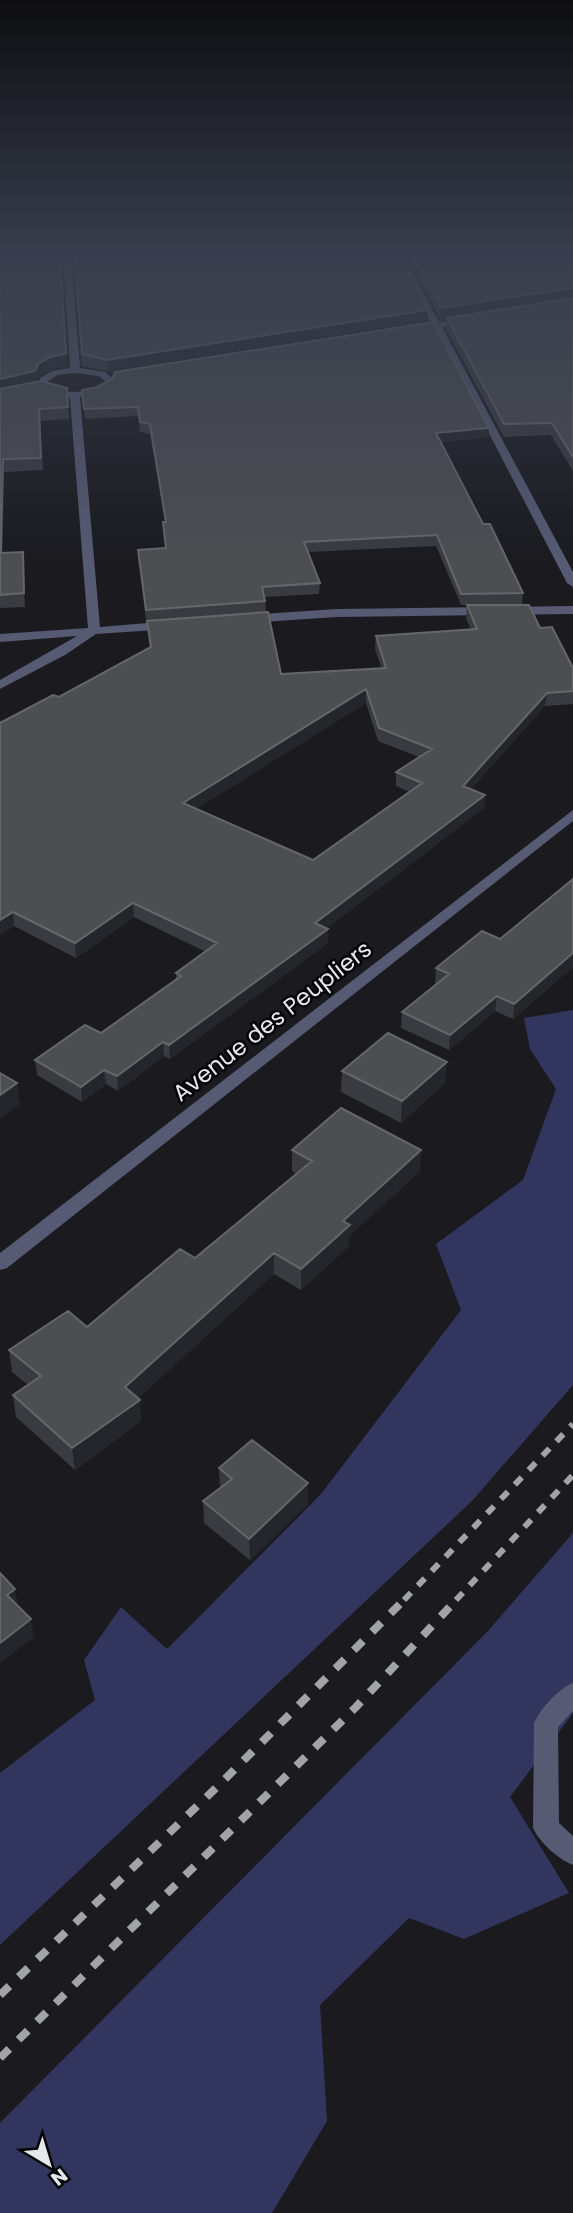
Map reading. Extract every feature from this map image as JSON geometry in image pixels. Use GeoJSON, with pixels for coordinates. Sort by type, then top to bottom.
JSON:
{"type":"FeatureCollection","features":[{"type":"Feature","properties":{"kind":"street"},"geometry":{"type":"LineString","coordinates":[[74,357],[75,370]]}},
{"type":"Feature","properties":{"kind":"street"},"geometry":{"type":"LineString","coordinates":[[452,357],[573,583]]}},
{"type":"Feature","properties":{"kind":"street"},"geometry":{"type":"LineString","coordinates":[[75,370],[112,376],[104,388],[75,394],[56,393],[39,388],[47,376],[75,370]]}},
{"type":"Feature","properties":{"kind":"street"},"geometry":{"type":"LineString","coordinates":[[75,394],[94,630]]}},
{"type":"Feature","properties":{"kind":"street"},"geometry":{"type":"LineString","coordinates":[[229,620],[337,613],[573,610]]}},
{"type":"Feature","properties":{"kind":"street"},"geometry":{"type":"LineString","coordinates":[[0,638],[189,623]]}},
{"type":"Feature","properties":{"kind":"street"},"geometry":{"type":"LineString","coordinates":[[0,685],[61,652],[94,630]]}},
{"type":"Feature","properties":{"kind":"street","name":"Avenue des Peupliers"},"geometry":{"type":"LineString","coordinates":[[0,1264],[573,814]]}},
{"type":"Feature","properties":{"kind":"street"},"geometry":{"type":"LineString","coordinates":[[573,1694],[546,1723],[546,1828],[573,1853]]}},
{"type":"Feature","properties":{"kind":"shaded area"},"geometry":{"type":"Polygon","coordinates":[[[573,1010],[573,1385],[472,1501],[0,1945],[0,1773],[95,1700],[84,1660],[121,1607],[167,1649],[321,1494],[461,1310],[436,1244],[523,1180],[556,1089],[530,1049],[524,1018],[573,1010]]]}},
{"type":"Feature","properties":{"kind":"shaded area"},"geometry":{"type":"Polygon","coordinates":[[[573,1533],[573,1713],[510,1797],[569,1893],[464,1939],[409,1918],[320,2005],[327,2121],[272,2213],[0,2213],[0,2123],[487,1632],[573,1533]]]}},
{"type":"Feature","properties":{"kind":"building"},"geometry":{"type":"Polygon","coordinates":[[[0,357],[50,357],[38,364],[35,371],[0,379],[0,357]]]}},
{"type":"Feature","properties":{"kind":"building"},"geometry":{"type":"Polygon","coordinates":[[[96,357],[125,357],[107,360],[96,357]]]}},
{"type":"Feature","properties":{"kind":"building"},"geometry":{"type":"Polygon","coordinates":[[[209,357],[452,357],[489,428],[436,433],[483,524],[490,524],[523,593],[461,594],[437,535],[304,542],[320,583],[262,587],[265,601],[146,610],[138,550],[166,548],[163,522],[166,522],[150,424],[140,422],[138,407],[84,409],[82,390],[98,387],[112,379],[115,372],[209,357]]]}},
{"type":"Feature","properties":{"kind":"building"},"geometry":{"type":"Polygon","coordinates":[[[468,357],[573,357],[573,457],[552,423],[504,424],[468,357]]]}},
{"type":"Feature","properties":{"kind":"building"},"geometry":{"type":"Polygon","coordinates":[[[41,381],[67,388],[68,407],[39,409],[41,458],[3,459],[1,553],[23,552],[24,593],[0,595],[0,389],[41,381]]]}},
{"type":"Feature","properties":{"kind":"building"},"geometry":{"type":"Polygon","coordinates":[[[467,605],[529,605],[540,628],[552,627],[573,668],[573,691],[547,693],[463,786],[485,795],[315,923],[328,929],[169,1045],[163,1042],[117,1076],[104,1070],[81,1087],[35,1060],[85,1025],[101,1033],[181,976],[176,973],[217,943],[133,903],[75,943],[13,912],[0,920],[0,723],[53,695],[59,697],[151,647],[147,621],[268,612],[281,674],[386,668],[376,636],[477,629],[467,605]],[[366,689],[183,803],[313,860],[422,783],[396,772],[432,749],[379,728],[366,689]]]}},
{"type":"Feature","properties":{"kind":"building"},"geometry":{"type":"Polygon","coordinates":[[[573,879],[573,953],[514,1004],[497,996],[450,1035],[402,1012],[449,974],[436,968],[482,931],[500,939],[573,879]]]}},
{"type":"Feature","properties":{"kind":"building"},"geometry":{"type":"Polygon","coordinates":[[[388,1033],[447,1062],[402,1101],[342,1071],[388,1033]]]}},
{"type":"Feature","properties":{"kind":"building"},"geometry":{"type":"Polygon","coordinates":[[[0,1073],[17,1083],[0,1095],[0,1073]]]}},
{"type":"Feature","properties":{"kind":"building"},"geometry":{"type":"Polygon","coordinates":[[[341,1108],[421,1150],[343,1221],[350,1225],[301,1269],[274,1253],[125,1387],[140,1400],[72,1448],[13,1395],[41,1376],[9,1350],[68,1311],[87,1327],[180,1249],[195,1258],[312,1161],[292,1150],[341,1108]]]}},
{"type":"Feature","properties":{"kind":"building"},"geometry":{"type":"Polygon","coordinates":[[[252,1440],[308,1483],[249,1539],[203,1501],[232,1479],[219,1468],[252,1440]]]}},
{"type":"Feature","properties":{"kind":"building"},"geometry":{"type":"Polygon","coordinates":[[[0,1573],[15,1589],[7,1595],[31,1619],[0,1643],[0,1573]]]}},
{"type":"Feature","properties":{"kind":"railway"},"geometry":{"type":"LineString","coordinates":[[404,1600],[573,1424]]}},
{"type":"Feature","properties":{"kind":"railway"},"geometry":{"type":"LineString","coordinates":[[456,1600],[573,1475]]}},
{"type":"Feature","properties":{"kind":"railway"},"geometry":{"type":"LineString","coordinates":[[0,2058],[356,1707],[458,1598]]}},
{"type":"Feature","properties":{"kind":"railway"},"geometry":{"type":"LineString","coordinates":[[0,1995],[219,1785],[404,1600]]}}]}
